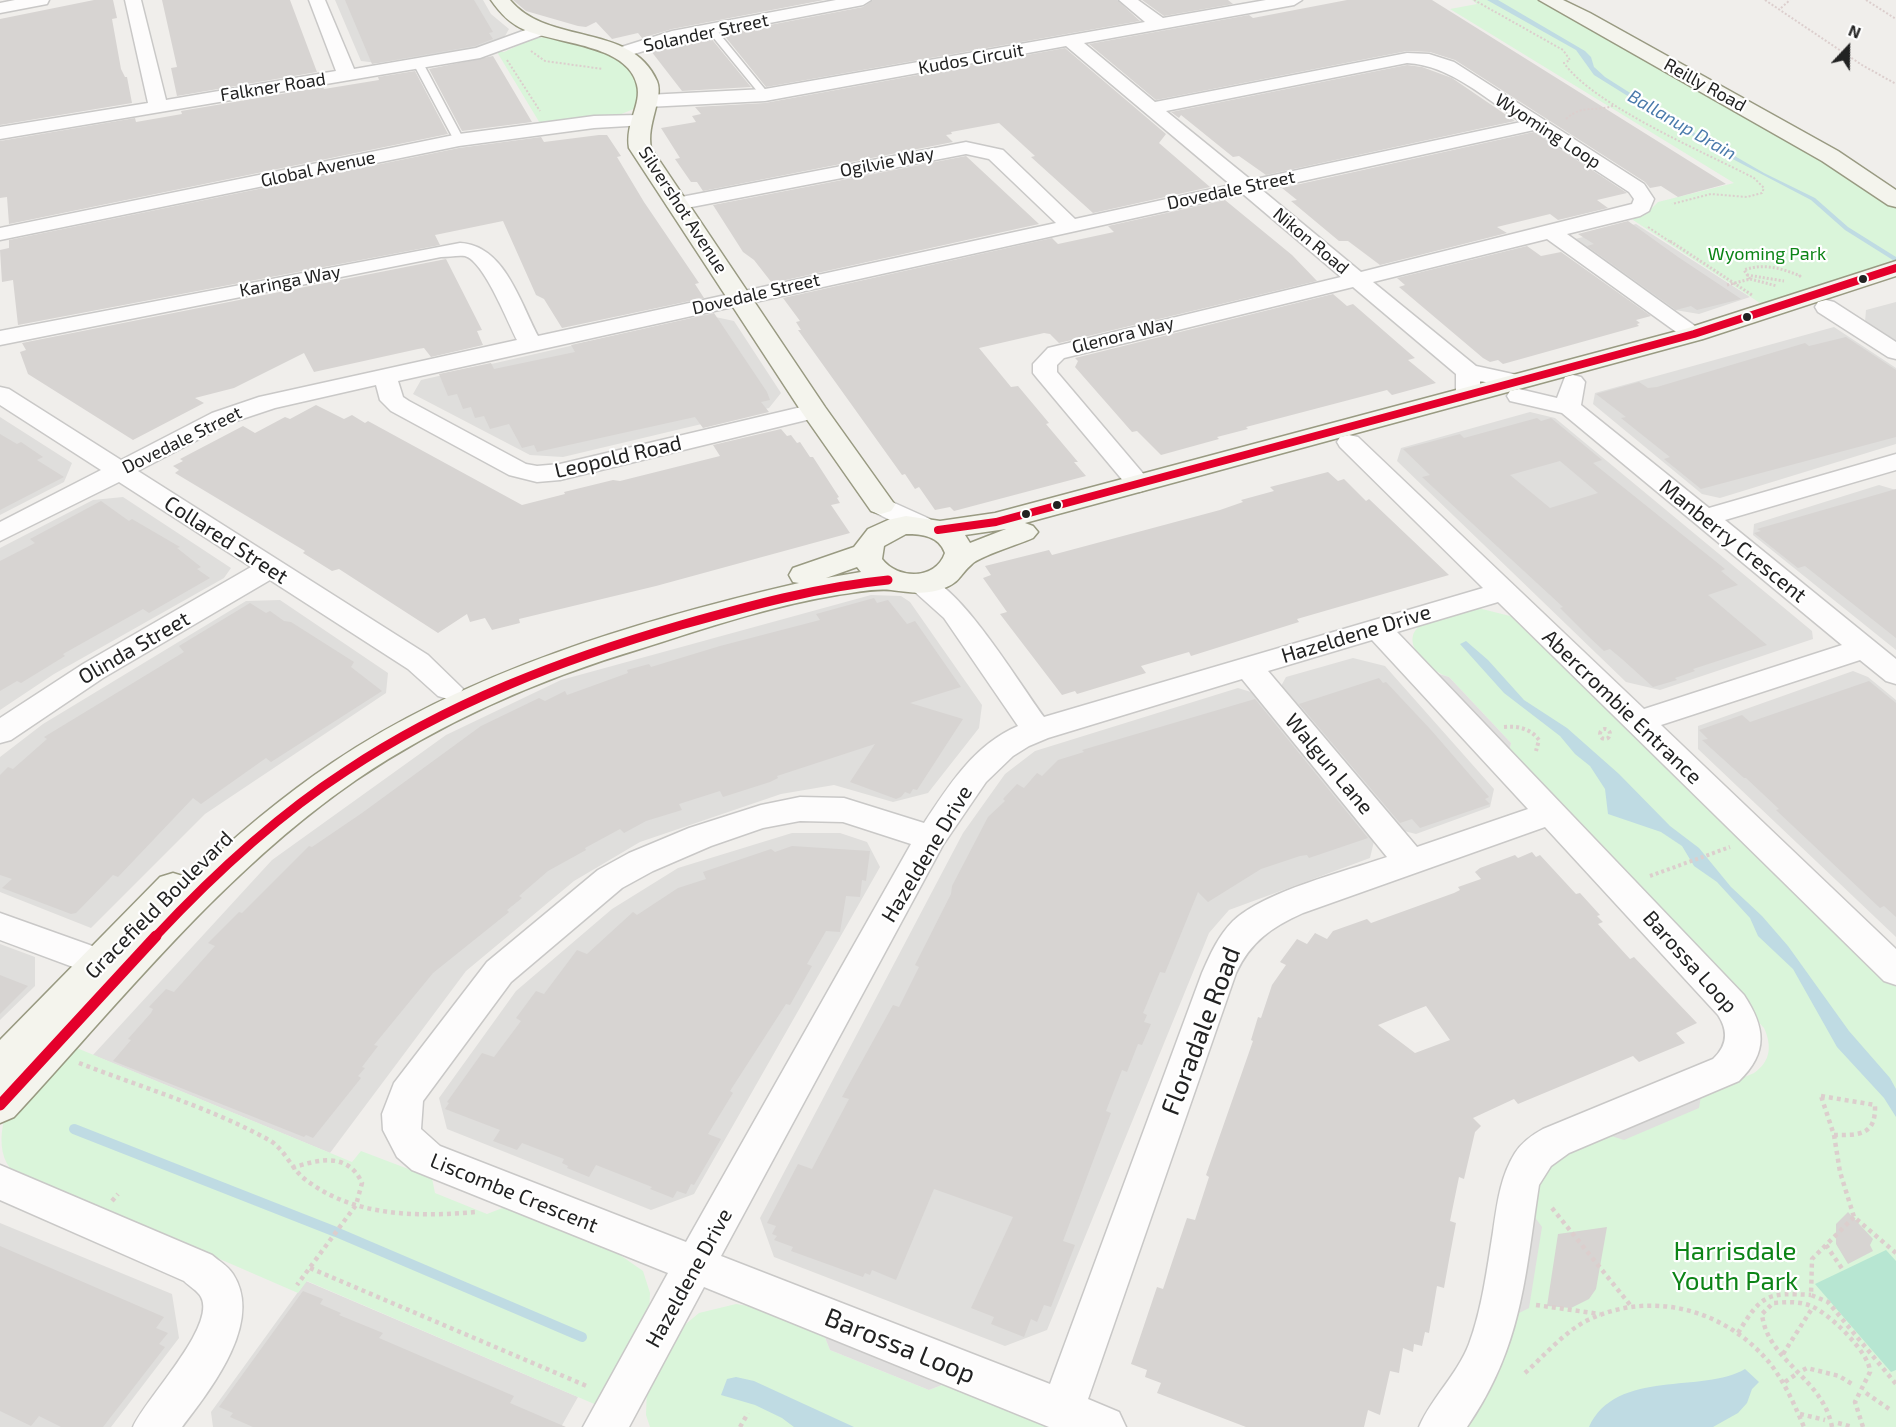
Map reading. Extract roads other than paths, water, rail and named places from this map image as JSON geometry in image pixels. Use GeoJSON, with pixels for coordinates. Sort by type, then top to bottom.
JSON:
{"type":"FeatureCollection","features":[{"type":"Feature","properties":{"kind":"street"},"geometry":{"type":"LineString","coordinates":[[0,8],[41,0]]}},
{"type":"Feature","properties":{"kind":"street"},"geometry":{"type":"LineString","coordinates":[[133,0],[158,106]]}},
{"type":"Feature","properties":{"kind":"street"},"geometry":{"type":"LineString","coordinates":[[317,0],[347,75]]}},
{"type":"Feature","properties":{"kind":"street","name":"Silvershot Avenue"},"geometry":{"type":"LineString","coordinates":[[500,0],[513,16],[643,74],[647,83],[637,132],[640,148],[814,411],[876,530],[870,567],[929,574]]}},
{"type":"Feature","properties":{"kind":"street","name":"Solander Street"},"geometry":{"type":"LineString","coordinates":[[616,62],[672,36],[863,0]]}},
{"type":"Feature","properties":{"kind":"street"},"geometry":{"type":"LineString","coordinates":[[1127,0],[1159,24]]}},
{"type":"Feature","properties":{"kind":"street","name":"Kudos Circuit"},"geometry":{"type":"LineString","coordinates":[[643,111],[765,95],[1294,0]]}},
{"type":"Feature","properties":{"kind":"street","name":"Reilly Road"},"geometry":{"type":"LineString","coordinates":[[1548,0],[1579,15],[1830,156],[1896,200]]}},
{"type":"Feature","properties":{"kind":"street","name":"Reilly Road"},"geometry":{"type":"LineString","coordinates":[[1558,0],[1579,15]]}},
{"type":"Feature","properties":{"kind":"street","name":"Falkner Road"},"geometry":{"type":"LineString","coordinates":[[0,133],[495,49],[542,29]]}},
{"type":"Feature","properties":{"kind":"street","name":"Nikon Road"},"geometry":{"type":"LineString","coordinates":[[1071,41],[1355,278],[1468,383]]}},
{"type":"Feature","properties":{"kind":"street","name":"Wyoming Loop"},"geometry":{"type":"LineString","coordinates":[[1151,108],[1407,58],[1420,58],[1448,66],[1637,188],[1644,199],[1642,207],[1633,212],[1355,278]]}},
{"type":"Feature","properties":{"kind":"street","name":"Global Avenue"},"geometry":{"type":"LineString","coordinates":[[0,234],[459,140],[588,122],[643,111]]}},
{"type":"Feature","properties":{"kind":"street","name":"Dovedale Street"},"geometry":{"type":"LineString","coordinates":[[0,532],[234,413],[385,375],[1536,124]]}},
{"type":"Feature","properties":{"kind":"street","name":"Ogilvie Way"},"geometry":{"type":"LineString","coordinates":[[676,204],[966,148],[988,151],[1000,157],[1071,226]]}},
{"type":"Feature","properties":{"kind":"street","name":"Reilly Road"},"geometry":{"type":"LineString","coordinates":[[1830,156],[1864,169],[1896,186]]}},
{"type":"Feature","properties":{"kind":"street"},"geometry":{"type":"LineString","coordinates":[[1550,232],[1694,334]]}},
{"type":"Feature","properties":{"kind":"street","name":"Karinga Way"},"geometry":{"type":"LineString","coordinates":[[0,338],[441,251],[460,250],[478,254],[489,265],[530,343]]}},
{"type":"Feature","properties":{"kind":"street","name":"Gracefield Boulevard"},"geometry":{"type":"LineString","coordinates":[[0,1104],[216,876],[309,797],[403,735],[504,684],[603,648],[808,591],[848,583],[929,574],[1014,535],[1349,442],[1517,388],[1745,320],[1896,268]]}},
{"type":"Feature","properties":{"kind":"street","name":"Glenora Way"},"geometry":{"type":"LineString","coordinates":[[1139,484],[1054,387],[1044,368],[1049,358],[1063,350],[1355,278]]}},
{"type":"Feature","properties":{"kind":"street","name":"Gracefield Boulevard"},"geometry":{"type":"LineString","coordinates":[[0,1067],[190,870],[259,810],[338,753],[386,722],[448,689],[569,640],[792,578],[876,530],[906,525],[930,528],[996,522],[1139,484],[1468,383],[1572,395],[1896,285]]}},
{"type":"Feature","properties":{"kind":"street"},"geometry":{"type":"LineString","coordinates":[[1826,308],[1896,352]]}},
{"type":"Feature","properties":{"kind":"street","name":"Leopold Road"},"geometry":{"type":"LineString","coordinates":[[385,375],[392,400],[400,406],[507,465],[530,473],[560,472],[814,411]]}},
{"type":"Feature","properties":{"kind":"street","name":"Collared Street"},"geometry":{"type":"LineString","coordinates":[[0,394],[418,662],[448,689]]}},
{"type":"Feature","properties":{"kind":"street","name":"Manberry Crescent"},"geometry":{"type":"LineString","coordinates":[[1572,395],[1704,518],[1896,674]]}},
{"type":"Feature","properties":{"kind":"street","name":"Abercrombie Entrance"},"geometry":{"type":"LineString","coordinates":[[1349,442],[1896,971]]}},
{"type":"Feature","properties":{"kind":"street"},"geometry":{"type":"LineString","coordinates":[[1704,518],[1893,466]]}},
{"type":"Feature","properties":{"kind":"street"},"geometry":{"type":"LineString","coordinates":[[930,528],[956,542],[929,574],[1037,730]]}},
{"type":"Feature","properties":{"kind":"street","name":"Olinda Street"},"geometry":{"type":"LineString","coordinates":[[0,732],[93,671],[270,568]]}},
{"type":"Feature","properties":{"kind":"street","name":"Hazeldene Drive"},"geometry":{"type":"LineString","coordinates":[[605,1427],[931,838],[963,790],[990,758],[1004,745],[1037,730],[1503,591]]}},
{"type":"Feature","properties":{"kind":"street","name":"Barossa Loop"},"geometry":{"type":"LineString","coordinates":[[1377,628],[1731,1005],[1741,1020],[1745,1042],[1741,1055],[1726,1070],[1556,1141],[1533,1156],[1526,1167],[1520,1185],[1499,1307],[1488,1350],[1471,1385],[1441,1427]]}},
{"type":"Feature","properties":{"kind":"street"},"geometry":{"type":"LineString","coordinates":[[1638,722],[1864,648]]}},
{"type":"Feature","properties":{"kind":"street","name":"Walgun Lane"},"geometry":{"type":"LineString","coordinates":[[1248,667],[1410,862]]}},
{"type":"Feature","properties":{"kind":"street","name":"Liscombe Crescent"},"geometry":{"type":"LineString","coordinates":[[696,1265],[426,1158],[408,1143],[400,1125],[401,1110],[407,1094],[473,1003],[499,972],[610,879],[640,861],[700,837],[761,817],[800,809],[844,810],[931,838]]}},
{"type":"Feature","properties":{"kind":"street","name":"Floradale Road"},"geometry":{"type":"LineString","coordinates":[[1062,1411],[1215,984],[1232,943],[1253,922],[1266,915],[1551,813]]}},
{"type":"Feature","properties":{"kind":"street"},"geometry":{"type":"LineString","coordinates":[[0,926],[100,963]]}},
{"type":"Feature","properties":{"kind":"street"},"geometry":{"type":"LineString","coordinates":[[0,1182],[198,1268],[219,1288],[223,1304],[222,1321],[208,1355],[155,1427]]}},
{"type":"Feature","properties":{"kind":"street","name":"Barossa Loop"},"geometry":{"type":"LineString","coordinates":[[696,1265],[1104,1427]]}},
{"type":"Feature","properties":{"kind":"lane"},"geometry":{"type":"LineString","coordinates":[[711,29],[765,95]]}},
{"type":"Feature","properties":{"kind":"lane"},"geometry":{"type":"LineString","coordinates":[[418,63],[459,140]]}},
{"type":"Feature","properties":{"kind":"water"},"geometry":{"type":"Polygon","coordinates":[[[1487,0],[1498,0],[1585,51],[1591,57],[1594,67],[1605,77],[1676,122],[1764,173],[1815,198],[1848,227],[1896,257],[1896,262],[1845,230],[1811,200],[1725,155],[1663,118],[1594,75],[1576,50],[1487,0]]]}},
{"type":"Feature","properties":{"kind":"water"},"geometry":{"type":"Polygon","coordinates":[[[1466,641],[1488,660],[1524,700],[1567,728],[1619,774],[1670,826],[1699,848],[1731,887],[1762,916],[1788,946],[1849,1031],[1890,1078],[1896,1089],[1896,1117],[1884,1098],[1837,1047],[1793,969],[1758,936],[1750,918],[1717,882],[1694,866],[1682,846],[1661,832],[1608,814],[1605,789],[1590,766],[1575,754],[1560,736],[1504,693],[1460,644],[1466,641]]]}},
{"type":"Feature","properties":{"kind":"water"},"geometry":{"type":"Polygon","coordinates":[[[1745,1369],[1759,1382],[1752,1389],[1747,1403],[1738,1413],[1713,1427],[1589,1427],[1602,1409],[1619,1397],[1639,1389],[1707,1380],[1728,1376],[1745,1369]]]}},
{"type":"Feature","properties":{"kind":"water"},"geometry":{"type":"Polygon","coordinates":[[[736,1377],[754,1381],[854,1427],[794,1427],[782,1418],[755,1405],[721,1395],[727,1379],[736,1377]]]}},
{"type":"Feature","properties":{"kind":"waterway"},"geometry":{"type":"LineString","coordinates":[[74,1129],[336,1232],[582,1337]]}},
{"type":"Feature","properties":{"kind":"water label","name":"Ballanup Drain"},"geometry":{"type":"Point","coordinates":[1682,125]}},
{"type":"Feature","properties":{"kind":"park label","name":"Wyoming Park"},"geometry":{"type":"Point","coordinates":[1767,254]}},
{"type":"Feature","properties":{"kind":"park label","name":"Harrisdale Youth Park"},"geometry":{"type":"Point","coordinates":[1735,1266]}}]}
